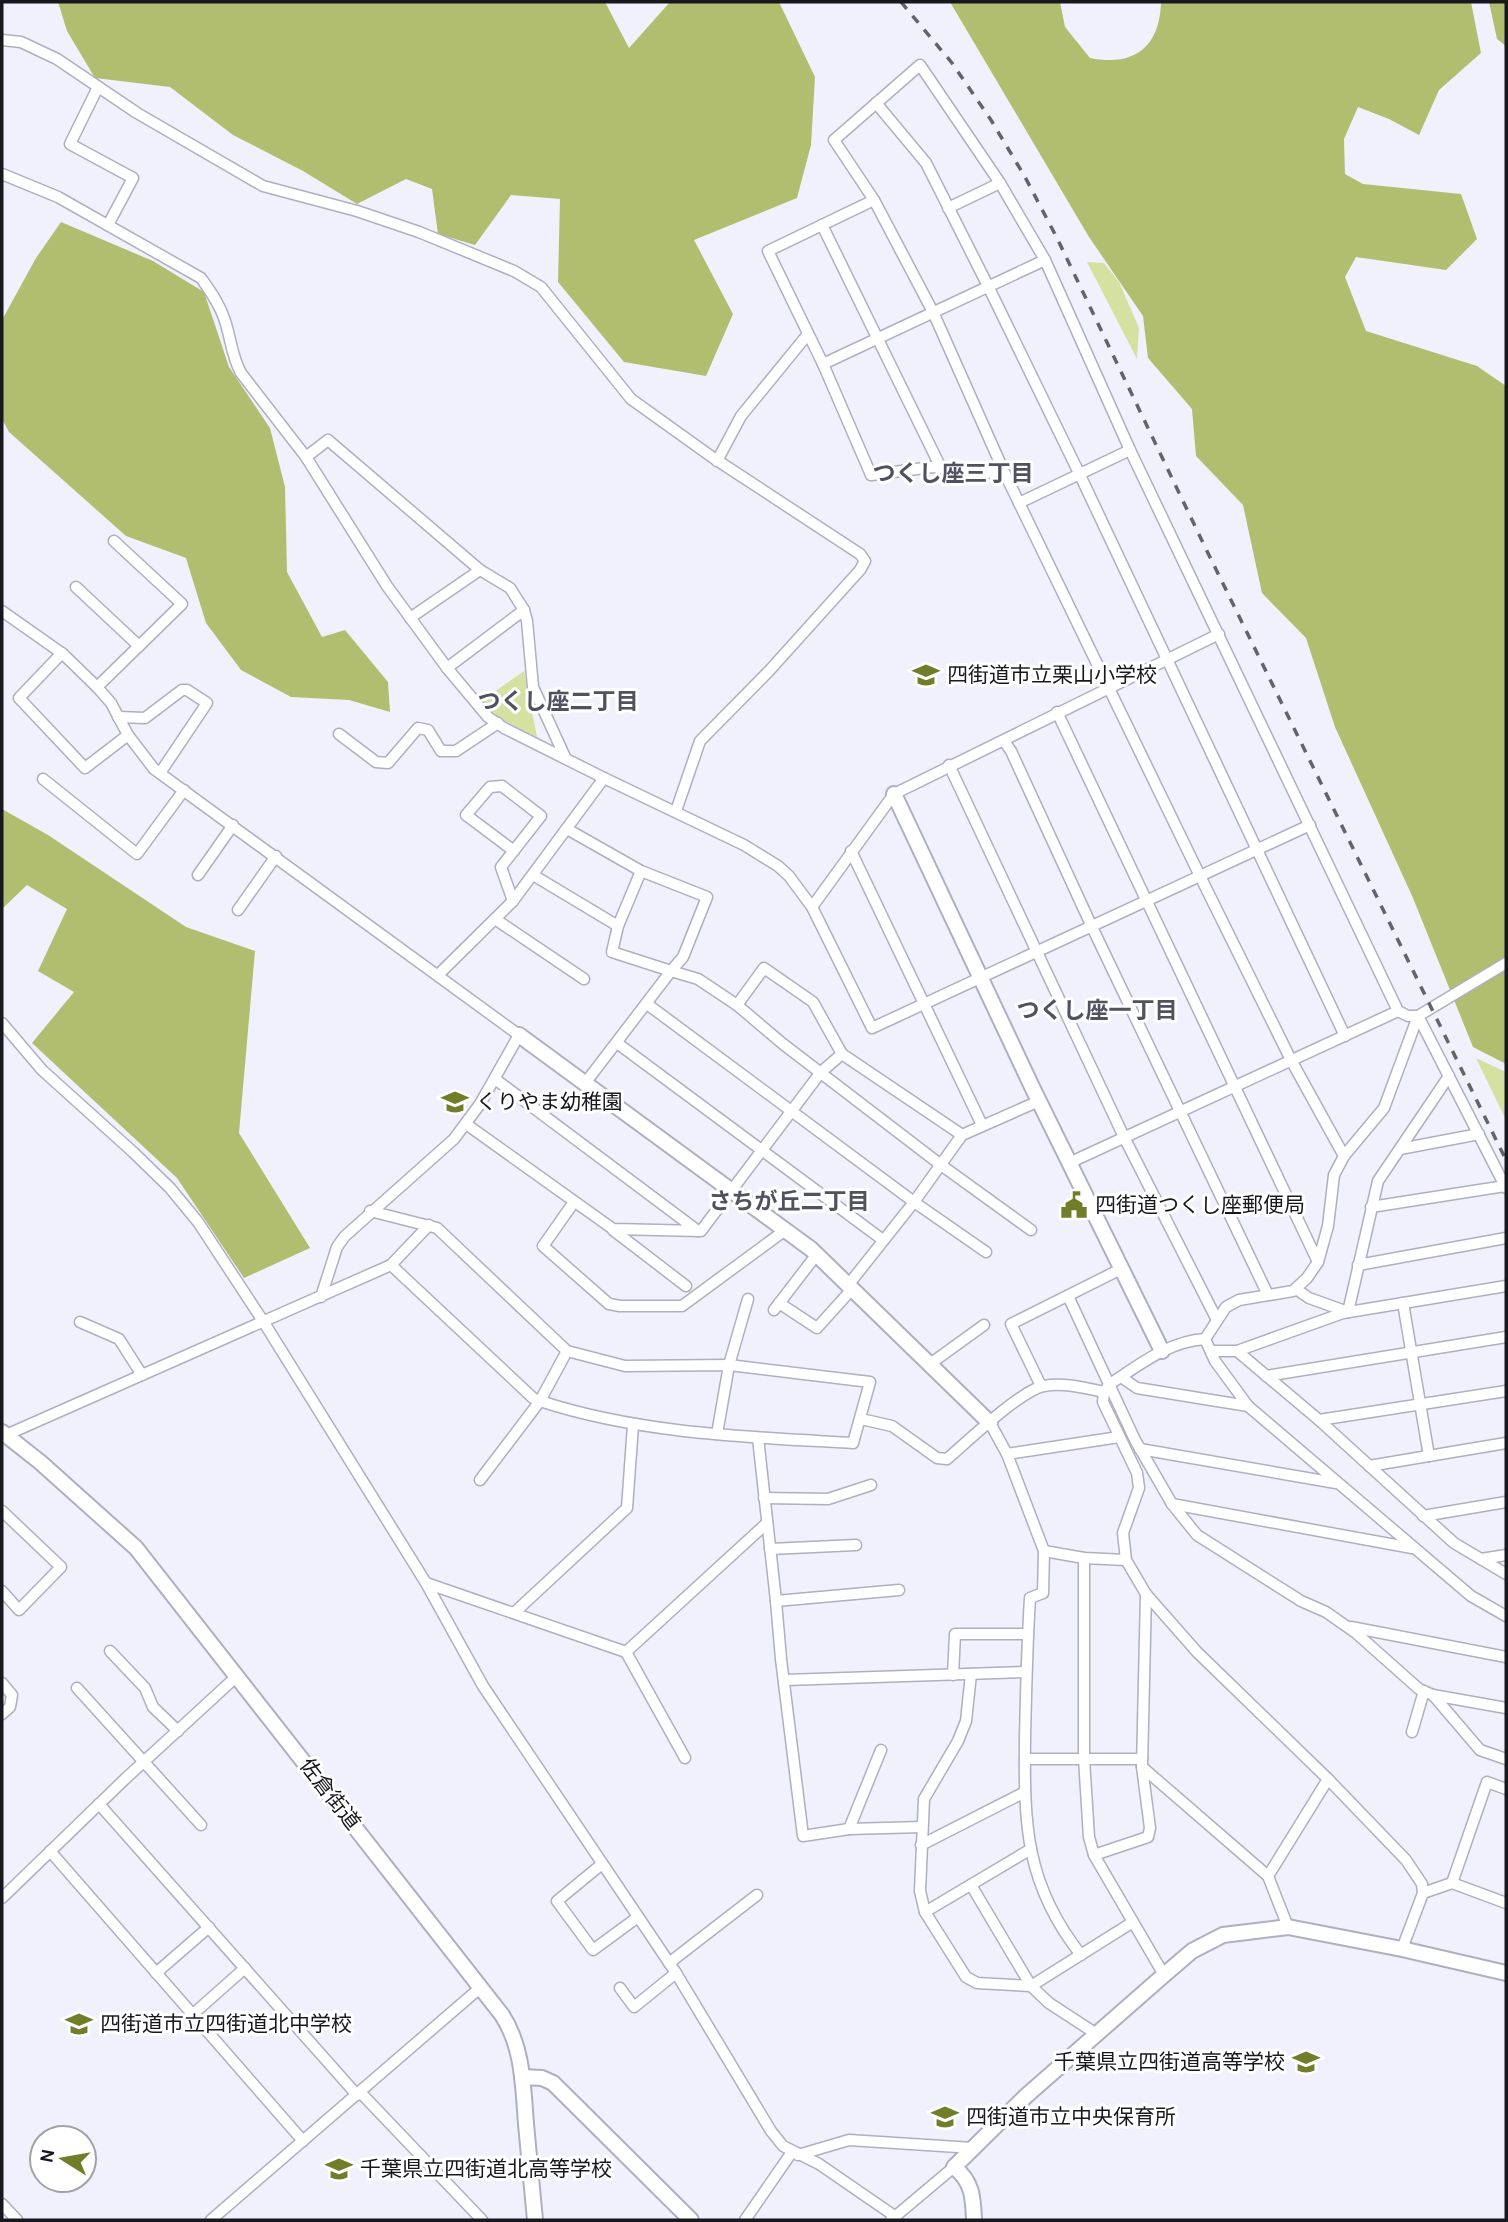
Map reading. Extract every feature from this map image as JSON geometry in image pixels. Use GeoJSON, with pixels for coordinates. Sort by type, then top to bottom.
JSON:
{"type":"FeatureCollection","features":[{"type":"Feature","properties":{"kind":"street"},"geometry":{"type":"LineString","coordinates":[[2,40],[21,42],[57,59],[137,113],[262,186],[357,211],[514,271],[541,287],[632,399],[717,461],[860,554],[865,561],[860,570],[700,741],[676,811]]}},
{"type":"Feature","properties":{"kind":"street"},"geometry":{"type":"LineString","coordinates":[[1344,1156],[1292,1060],[1200,876],[1005,474],[933,312],[874,200],[834,140],[920,65],[1000,183],[1045,260],[1130,450],[1398,1011],[1408,1016],[1418,1016],[1506,963]]}},
{"type":"Feature","properties":{"kind":"street"},"geometry":{"type":"LineString","coordinates":[[98,87],[70,144],[134,178],[108,225]]}},
{"type":"Feature","properties":{"kind":"street"},"geometry":{"type":"LineString","coordinates":[[876,103],[926,163],[988,286],[1345,1036]]}},
{"type":"Feature","properties":{"kind":"street"},"geometry":{"type":"LineString","coordinates":[[2,174],[58,197],[201,278],[217,300],[225,319],[233,360],[241,373],[306,457],[387,586],[447,668],[488,717],[768,859],[789,876],[812,907],[872,1028],[1310,825]]}},
{"type":"Feature","properties":{"kind":"street"},"geometry":{"type":"LineString","coordinates":[[948,208],[1000,183]]}},
{"type":"Feature","properties":{"kind":"street"},"geometry":{"type":"LineString","coordinates":[[874,200],[768,251],[823,365],[871,475],[932,467],[1005,474]]}},
{"type":"Feature","properties":{"kind":"street"},"geometry":{"type":"LineString","coordinates":[[822,225],[942,468]]}},
{"type":"Feature","properties":{"kind":"street"},"geometry":{"type":"LineString","coordinates":[[823,365],[1045,260]]}},
{"type":"Feature","properties":{"kind":"street"},"geometry":{"type":"LineString","coordinates":[[717,461],[741,416],[808,334]]}},
{"type":"Feature","properties":{"kind":"street"},"geometry":{"type":"LineString","coordinates":[[306,457],[327,440],[480,570],[510,588],[524,610],[531,644],[533,687],[565,757]]}},
{"type":"Feature","properties":{"kind":"street"},"geometry":{"type":"LineString","coordinates":[[1019,503],[1130,450]]}},
{"type":"Feature","properties":{"kind":"street"},"geometry":{"type":"LineString","coordinates":[[97,687],[182,604],[114,541]]}},
{"type":"Feature","properties":{"kind":"street"},"geometry":{"type":"LineString","coordinates":[[411,618],[480,570]]}},
{"type":"Feature","properties":{"kind":"street"},"geometry":{"type":"LineString","coordinates":[[76,587],[139,646]]}},
{"type":"Feature","properties":{"kind":"street"},"geometry":{"type":"LineString","coordinates":[[447,668],[524,610]]}},
{"type":"Feature","properties":{"kind":"street"},"geometry":{"type":"LineString","coordinates":[[2,611],[62,653],[97,687],[111,703],[128,735],[160,774],[439,974],[817,1254],[990,1423],[1007,1454],[1044,1551],[1043,1593],[1030,1598],[1026,1672],[1026,1825],[1037,1874],[1054,1916],[1082,1955]]}},
{"type":"Feature","properties":{"kind":"street"},"geometry":{"type":"LineString","coordinates":[[812,907],[894,794],[1219,634]]}},
{"type":"Feature","properties":{"kind":"street"},"geometry":{"type":"LineString","coordinates":[[62,653],[19,698],[85,768],[128,735]]}},
{"type":"Feature","properties":{"kind":"street"},"geometry":{"type":"LineString","coordinates":[[118,717],[145,718],[182,690],[207,704],[160,774]]}},
{"type":"Feature","properties":{"kind":"street"},"geometry":{"type":"LineString","coordinates":[[1057,712],[1318,1262]]}},
{"type":"Feature","properties":{"kind":"street"},"geometry":{"type":"LineString","coordinates":[[339,734],[376,762],[388,763],[418,728],[428,730],[441,751],[456,751],[498,723]]}},
{"type":"Feature","properties":{"kind":"street"},"geometry":{"type":"LineString","coordinates":[[1004,741],[1012,751],[1091,926],[1268,1295]]}},
{"type":"Feature","properties":{"kind":"street"},"geometry":{"type":"LineString","coordinates":[[949,765],[1124,1138],[1217,1320]]}},
{"type":"Feature","properties":{"kind":"street"},"geometry":{"type":"LineString","coordinates":[[439,974],[513,901],[604,778]]}},
{"type":"Feature","properties":{"kind":"street"},"geometry":{"type":"LineString","coordinates":[[43,779],[136,854],[184,790]]}},
{"type":"Feature","properties":{"kind":"street"},"geometry":{"type":"LineString","coordinates":[[513,901],[502,867],[541,816],[502,786],[490,787],[466,815],[514,851]]}},
{"type":"Feature","properties":{"kind":"street"},"geometry":{"type":"LineString","coordinates":[[894,794],[1039,1101],[1162,1351]]}},
{"type":"Feature","properties":{"kind":"street"},"geometry":{"type":"LineString","coordinates":[[198,875],[233,825]]}},
{"type":"Feature","properties":{"kind":"street"},"geometry":{"type":"LineString","coordinates":[[567,829],[641,871],[707,897],[683,957],[586,1082]]}},
{"type":"Feature","properties":{"kind":"street"},"geometry":{"type":"LineString","coordinates":[[851,851],[982,1125]]}},
{"type":"Feature","properties":{"kind":"street"},"geometry":{"type":"LineString","coordinates":[[238,910],[275,856]]}},
{"type":"Feature","properties":{"kind":"street"},"geometry":{"type":"LineString","coordinates":[[641,871],[618,926],[612,952],[698,979],[737,1005],[941,1165],[1031,1230]]}},
{"type":"Feature","properties":{"kind":"street"},"geometry":{"type":"LineString","coordinates":[[533,875],[618,926]]}},
{"type":"Feature","properties":{"kind":"street"},"geometry":{"type":"LineString","coordinates":[[495,919],[584,979]]}},
{"type":"Feature","properties":{"kind":"street"},"geometry":{"type":"LineString","coordinates":[[737,1005],[764,968],[813,1002],[842,1054],[962,1135]]}},
{"type":"Feature","properties":{"kind":"street"},"geometry":{"type":"LineString","coordinates":[[647,1004],[914,1202],[986,1252]]}},
{"type":"Feature","properties":{"kind":"street"},"geometry":{"type":"LineString","coordinates":[[1069,1163],[1398,1011]]}},
{"type":"Feature","properties":{"kind":"street"},"geometry":{"type":"LineString","coordinates":[[1371,1207],[1506,1187],[1418,1016]]}},
{"type":"Feature","properties":{"kind":"street"},"geometry":{"type":"LineString","coordinates":[[1205,1339],[1226,1307],[1239,1300],[1293,1291],[1307,1278],[1318,1262],[1328,1226],[1334,1175],[1344,1156],[1384,1108],[1418,1016]]}},
{"type":"Feature","properties":{"kind":"street"},"geometry":{"type":"LineString","coordinates":[[2,1023],[53,1082],[134,1152],[170,1188],[198,1222],[426,1583],[483,1686],[676,1973],[771,2131],[783,2146],[819,2164],[893,2219],[954,2167],[1026,2096],[1192,1951],[1213,1938],[1238,1932],[1288,1927],[1506,1973]]}},
{"type":"Feature","properties":{"kind":"street"},"geometry":{"type":"LineString","coordinates":[[321,1297],[337,1247],[345,1236],[454,1139],[495,1079],[519,1035]]}},
{"type":"Feature","properties":{"kind":"street"},"geometry":{"type":"LineString","coordinates":[[617,1043],[883,1240]]}},
{"type":"Feature","properties":{"kind":"street"},"geometry":{"type":"LineString","coordinates":[[612,1229],[701,1231],[821,1072],[842,1054]]}},
{"type":"Feature","properties":{"kind":"street"},"geometry":{"type":"LineString","coordinates":[[1348,1312],[1378,1181],[1449,1076]]}},
{"type":"Feature","properties":{"kind":"street"},"geometry":{"type":"LineString","coordinates":[[495,1079],[698,1231]]}},
{"type":"Feature","properties":{"kind":"street"},"geometry":{"type":"LineString","coordinates":[[817,1254],[777,1306],[817,1328],[962,1135],[1039,1101]]}},
{"type":"Feature","properties":{"kind":"street"},"geometry":{"type":"LineString","coordinates":[[466,1124],[686,1286]]}},
{"type":"Feature","properties":{"kind":"street"},"geometry":{"type":"LineString","coordinates":[[1400,1149],[1479,1134]]}},
{"type":"Feature","properties":{"kind":"street"},"geometry":{"type":"LineString","coordinates":[[574,1202],[543,1247],[609,1304],[620,1306],[682,1306],[784,1231]]}},
{"type":"Feature","properties":{"kind":"street"},"geometry":{"type":"LineString","coordinates":[[370,1211],[438,1227],[567,1351],[625,1366],[729,1365],[870,1382],[853,1443],[758,1438],[634,1425],[540,1401],[533,1398],[391,1265]]}},
{"type":"Feature","properties":{"kind":"street"},"geometry":{"type":"LineString","coordinates":[[4,1434],[391,1265],[429,1225]]}},
{"type":"Feature","properties":{"kind":"street"},"geometry":{"type":"LineString","coordinates":[[1358,1265],[1506,1238]]}},
{"type":"Feature","properties":{"kind":"street"},"geometry":{"type":"LineString","coordinates":[[1041,1386],[1012,1324],[1121,1269]]}},
{"type":"Feature","properties":{"kind":"street"},"geometry":{"type":"LineString","coordinates":[[1211,1351],[1237,1351],[1348,1312],[1506,1286]]}},
{"type":"Feature","properties":{"kind":"street"},"geometry":{"type":"LineString","coordinates":[[1296,1289],[1309,1298],[1348,1312]]}},
{"type":"Feature","properties":{"kind":"street"},"geometry":{"type":"LineString","coordinates":[[1068,1296],[1107,1388],[1172,1504],[1197,1535],[1301,1601],[1326,1612],[1419,1689],[1506,1709]]}},
{"type":"Feature","properties":{"kind":"street"},"geometry":{"type":"LineString","coordinates":[[717,1434],[729,1365],[748,1299]]}},
{"type":"Feature","properties":{"kind":"street"},"geometry":{"type":"LineString","coordinates":[[1403,1303],[1429,1456]]}},
{"type":"Feature","properties":{"kind":"street"},"geometry":{"type":"LineString","coordinates":[[80,1322],[119,1339],[142,1375]]}},
{"type":"Feature","properties":{"kind":"street"},"geometry":{"type":"LineString","coordinates":[[930,1364],[984,1325]]}},
{"type":"Feature","properties":{"kind":"street"},"geometry":{"type":"LineString","coordinates":[[1266,1376],[1506,1337]]}},
{"type":"Feature","properties":{"kind":"street"},"geometry":{"type":"LineString","coordinates":[[1205,1339],[1185,1340],[1162,1351],[1107,1388],[1103,1402],[1137,1473],[1139,1488],[1123,1533],[1126,1560],[1146,1594],[1196,1652],[1328,1779],[1406,1860],[1422,1884],[1423,1893],[1402,1949]]}},
{"type":"Feature","properties":{"kind":"street"},"geometry":{"type":"LineString","coordinates":[[1205,1339],[1215,1361],[1248,1406],[1471,1596],[1506,1616]]}},
{"type":"Feature","properties":{"kind":"street"},"geometry":{"type":"LineString","coordinates":[[480,1480],[540,1401],[567,1351]]}},
{"type":"Feature","properties":{"kind":"street"},"geometry":{"type":"LineString","coordinates":[[1237,1351],[1319,1420],[1454,1543],[1506,1574]]}},
{"type":"Feature","properties":{"kind":"street"},"geometry":{"type":"LineString","coordinates":[[1121,1377],[1137,1388],[1248,1406]]}},
{"type":"Feature","properties":{"kind":"street"},"geometry":{"type":"LineString","coordinates":[[861,1419],[892,1426],[937,1458],[947,1458],[990,1423],[997,1414],[1041,1386],[1062,1384],[1107,1388]]}},
{"type":"Feature","properties":{"kind":"street"},"geometry":{"type":"LineString","coordinates":[[1319,1420],[1506,1391]]}},
{"type":"Feature","properties":{"kind":"street"},"geometry":{"type":"LineString","coordinates":[[515,1612],[627,1508],[634,1425]]}},
{"type":"Feature","properties":{"kind":"street","name":"佐倉街道"},"geometry":{"type":"LineString","coordinates":[[4,1434],[136,1548],[481,1987],[511,2029],[522,2077],[535,2220]]}},
{"type":"Feature","properties":{"kind":"street"},"geometry":{"type":"LineString","coordinates":[[1007,1454],[1119,1437]]}},
{"type":"Feature","properties":{"kind":"street"},"geometry":{"type":"LineString","coordinates":[[758,1438],[803,1836],[849,1829],[922,1828]]}},
{"type":"Feature","properties":{"kind":"street"},"geometry":{"type":"LineString","coordinates":[[1369,1466],[1506,1443]]}},
{"type":"Feature","properties":{"kind":"street"},"geometry":{"type":"LineString","coordinates":[[1140,1449],[1339,1484]]}},
{"type":"Feature","properties":{"kind":"street"},"geometry":{"type":"LineString","coordinates":[[764,1498],[828,1499],[871,1485]]}},
{"type":"Feature","properties":{"kind":"street"},"geometry":{"type":"LineString","coordinates":[[1423,1516],[1506,1502]]}},
{"type":"Feature","properties":{"kind":"street"},"geometry":{"type":"LineString","coordinates":[[1172,1504],[1415,1549]]}},
{"type":"Feature","properties":{"kind":"street"},"geometry":{"type":"LineString","coordinates":[[2,1511],[61,1567],[19,1610],[2,1591]]}},
{"type":"Feature","properties":{"kind":"street"},"geometry":{"type":"LineString","coordinates":[[626,1652],[767,1523]]}},
{"type":"Feature","properties":{"kind":"street"},"geometry":{"type":"LineString","coordinates":[[770,1549],[856,1545]]}},
{"type":"Feature","properties":{"kind":"street"},"geometry":{"type":"LineString","coordinates":[[1044,1551],[1084,1558],[1126,1560]]}},
{"type":"Feature","properties":{"kind":"street"},"geometry":{"type":"LineString","coordinates":[[1482,1559],[1506,1555]]}},
{"type":"Feature","properties":{"kind":"street"},"geometry":{"type":"LineString","coordinates":[[1084,1558],[1084,1759],[1089,1837],[1094,1855],[1164,1975]]}},
{"type":"Feature","properties":{"kind":"street"},"geometry":{"type":"LineString","coordinates":[[426,1583],[626,1652],[685,1758]]}},
{"type":"Feature","properties":{"kind":"street"},"geometry":{"type":"LineString","coordinates":[[776,1601],[899,1590]]}},
{"type":"Feature","properties":{"kind":"street"},"geometry":{"type":"LineString","coordinates":[[1094,1855],[1148,1837],[1150,1828],[1142,1763],[1146,1594]]}},
{"type":"Feature","properties":{"kind":"street"},"geometry":{"type":"LineString","coordinates":[[1347,1627],[1506,1657]]}},
{"type":"Feature","properties":{"kind":"street"},"geometry":{"type":"LineString","coordinates":[[953,1675],[955,1634],[1028,1634]]}},
{"type":"Feature","properties":{"kind":"street"},"geometry":{"type":"LineString","coordinates":[[110,1651],[145,1688],[153,1706],[178,1731]]}},
{"type":"Feature","properties":{"kind":"street"},"geometry":{"type":"LineString","coordinates":[[785,1680],[1026,1672]]}},
{"type":"Feature","properties":{"kind":"street"},"geometry":{"type":"LineString","coordinates":[[971,1674],[966,1721],[958,1741],[924,1799],[920,1891],[925,1912],[966,1977],[977,1983],[1031,1986],[1133,1922]]}},
{"type":"Feature","properties":{"kind":"street"},"geometry":{"type":"LineString","coordinates":[[2,1898],[237,1676]]}},
{"type":"Feature","properties":{"kind":"street"},"geometry":{"type":"LineString","coordinates":[[2,1683],[12,1695],[10,1707],[2,1714]]}},
{"type":"Feature","properties":{"kind":"street"},"geometry":{"type":"LineString","coordinates":[[77,1688],[201,1825]]}},
{"type":"Feature","properties":{"kind":"street"},"geometry":{"type":"LineString","coordinates":[[1412,1732],[1429,1693]]}},
{"type":"Feature","properties":{"kind":"street"},"geometry":{"type":"LineString","coordinates":[[1429,1693],[1480,1750],[1506,1759]]}},
{"type":"Feature","properties":{"kind":"street"},"geometry":{"type":"LineString","coordinates":[[849,1829],[881,1750]]}},
{"type":"Feature","properties":{"kind":"street"},"geometry":{"type":"LineString","coordinates":[[1025,1759],[1142,1763],[1268,1876],[1288,1927]]}},
{"type":"Feature","properties":{"kind":"street"},"geometry":{"type":"LineString","coordinates":[[1268,1876],[1328,1779]]}},
{"type":"Feature","properties":{"kind":"street"},"geometry":{"type":"LineString","coordinates":[[1452,1883],[1487,1782],[1506,1789]]}},
{"type":"Feature","properties":{"kind":"street"},"geometry":{"type":"LineString","coordinates":[[921,1845],[1025,1792]]}},
{"type":"Feature","properties":{"kind":"street"},"geometry":{"type":"LineString","coordinates":[[99,1804],[358,2093],[482,2220]]}},
{"type":"Feature","properties":{"kind":"street"},"geometry":{"type":"LineString","coordinates":[[925,1912],[1031,1849]]}},
{"type":"Feature","properties":{"kind":"street"},"geometry":{"type":"LineString","coordinates":[[50,1851],[303,2141]]}},
{"type":"Feature","properties":{"kind":"street"},"geometry":{"type":"LineString","coordinates":[[602,1864],[557,1901],[593,1950],[638,1917]]}},
{"type":"Feature","properties":{"kind":"street"},"geometry":{"type":"LineString","coordinates":[[1423,1893],[1452,1883],[1506,1903]]}},
{"type":"Feature","properties":{"kind":"street"},"geometry":{"type":"LineString","coordinates":[[971,1885],[1031,1986],[1049,2003],[1098,2035]]}},
{"type":"Feature","properties":{"kind":"street"},"geometry":{"type":"LineString","coordinates":[[669,1963],[757,1895]]}},
{"type":"Feature","properties":{"kind":"street"},"geometry":{"type":"LineString","coordinates":[[156,1973],[208,1927]]}},
{"type":"Feature","properties":{"kind":"street"},"geometry":{"type":"LineString","coordinates":[[192,2015],[245,1968]]}},
{"type":"Feature","properties":{"kind":"street"},"geometry":{"type":"LineString","coordinates":[[620,1988],[634,2007],[676,1973]]}},
{"type":"Feature","properties":{"kind":"street"},"geometry":{"type":"LineString","coordinates":[[212,2220],[481,1987]]}},
{"type":"Feature","properties":{"kind":"street"},"geometry":{"type":"LineString","coordinates":[[522,2077],[542,2078],[553,2083],[691,2220]]}},
{"type":"Feature","properties":{"kind":"street"},"geometry":{"type":"LineString","coordinates":[[745,2220],[795,2153],[849,2140],[973,2148]]}},
{"type":"Feature","properties":{"kind":"street"},"geometry":{"type":"LineString","coordinates":[[954,2167],[964,2175],[972,2189],[974,2220]]}},
{"type":"Feature","properties":{"kind":"street"},"geometry":{"type":"LineString","coordinates":[[3,2208],[17,2220]]}},
{"type":"Feature","properties":{"kind":"green space"},"geometry":{"type":"Polygon","coordinates":[[[58,2],[605,2],[629,48],[670,2],[779,2],[815,77],[811,145],[797,198],[694,240],[733,314],[706,376],[624,362],[558,282],[560,199],[511,195],[475,245],[438,234],[432,189],[406,179],[357,204],[303,171],[233,135],[170,87],[95,78],[67,31],[58,2]]]}},
{"type":"Feature","properties":{"kind":"green space"},"geometry":{"type":"Polygon","coordinates":[[[950,2],[1060,2],[1065,27],[1090,58],[1106,60],[1132,56],[1150,42],[1156,31],[1161,2],[1471,2],[1481,53],[1439,90],[1419,135],[1358,107],[1344,139],[1345,174],[1363,184],[1461,194],[1477,239],[1446,270],[1356,257],[1345,277],[1366,331],[1477,366],[1506,386],[1506,1064],[1473,1047],[1413,898],[1335,727],[1306,638],[1262,593],[1243,505],[1196,456],[1192,409],[1148,358],[1143,316],[1089,237],[950,2]]]}},
{"type":"Feature","properties":{"kind":"green space"},"geometry":{"type":"Polygon","coordinates":[[[1489,2],[1506,2],[1506,46],[1497,39],[1489,2]]]}},
{"type":"Feature","properties":{"kind":"green space"},"geometry":{"type":"Polygon","coordinates":[[[61,222],[153,261],[204,292],[229,367],[270,428],[285,487],[287,572],[322,637],[345,630],[388,682],[390,712],[349,700],[291,697],[241,670],[206,623],[186,558],[126,536],[9,432],[2,419],[2,320],[36,258],[61,222]]]}},
{"type":"Feature","properties":{"kind":"green space"},"geometry":{"type":"Polygon","coordinates":[[[1087,262],[1104,263],[1119,282],[1139,328],[1137,359],[1087,262]]]}},
{"type":"Feature","properties":{"kind":"green space"},"geometry":{"type":"Polygon","coordinates":[[[524,671],[537,737],[500,718],[481,701],[524,671]]]}},
{"type":"Feature","properties":{"kind":"green space"},"geometry":{"type":"Polygon","coordinates":[[[2,809],[48,835],[186,927],[255,951],[239,1133],[310,1248],[244,1278],[177,1178],[32,1043],[74,992],[38,971],[67,909],[27,885],[2,909],[2,809]]]}},
{"type":"Feature","properties":{"kind":"green space"},"geometry":{"type":"Polygon","coordinates":[[[1476,1058],[1506,1072],[1506,1120],[1476,1058]]]}},
{"type":"Feature","properties":{"kind":"railway"},"geometry":{"type":"LineString","coordinates":[[901,2],[952,63],[991,120],[1057,238],[1205,547],[1506,1160]]}},
{"type":"Feature","properties":{"kind":"place","name":"四街道市立栗山小学校"},"geometry":{"type":"Point","coordinates":[926,675]}},
{"type":"Feature","properties":{"kind":"place","name":"くりやま幼稚園"},"geometry":{"type":"Point","coordinates":[455,1102]}},
{"type":"Feature","properties":{"kind":"place","name":"四街道つくし座郵便局"},"geometry":{"type":"Point","coordinates":[1074,1205]}},
{"type":"Feature","properties":{"kind":"place","name":"四街道市立四街道北中学校"},"geometry":{"type":"Point","coordinates":[79,2024]}},
{"type":"Feature","properties":{"kind":"place","name":"千葉県立四街道高等学校"},"geometry":{"type":"Point","coordinates":[1306,2062]}},
{"type":"Feature","properties":{"kind":"place","name":"四街道市立中央保育所"},"geometry":{"type":"Point","coordinates":[945,2117]}},
{"type":"Feature","properties":{"kind":"place","name":"千葉県立四街道北高等学校"},"geometry":{"type":"Point","coordinates":[339,2169]}},
{"type":"Feature","properties":{"kind":"district","name":"つくし座三丁目"},"geometry":{"type":"Point","coordinates":[953,473]}},
{"type":"Feature","properties":{"kind":"district","name":"つくし座二丁目"},"geometry":{"type":"Point","coordinates":[558,701]}},
{"type":"Feature","properties":{"kind":"district","name":"つくし座一丁目"},"geometry":{"type":"Point","coordinates":[1097,1010]}},
{"type":"Feature","properties":{"kind":"district","name":"さちが丘二丁目"},"geometry":{"type":"Point","coordinates":[789,1201]}}]}
